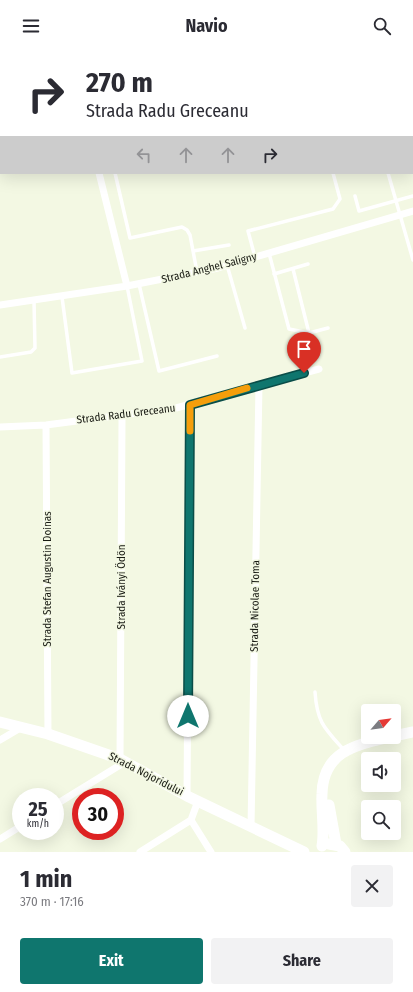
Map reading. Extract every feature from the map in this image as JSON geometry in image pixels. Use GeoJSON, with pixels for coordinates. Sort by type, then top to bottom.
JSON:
{"type":"FeatureCollection","features":[{"type":"Feature","properties":{"kind":"main road","name":"Strada Nojoridului"},"geometry":{"type":"LineString","coordinates":[[0,722],[48,734],[123,761],[187,796],[288,846],[304,852]]}},
{"type":"Feature","properties":{"kind":"main road"},"geometry":{"type":"LineString","coordinates":[[401,735],[413,732]]}},
{"type":"Feature","properties":{"kind":"main road"},"geometry":{"type":"LineString","coordinates":[[320,849],[324,832],[322,793],[330,765],[344,751],[362,744]]}},
{"type":"Feature","properties":{"kind":"main road"},"geometry":{"type":"LineString","coordinates":[[324,784],[327,792],[336,844],[345,852]]}},
{"type":"Feature","properties":{"kind":"main road"},"geometry":{"type":"LineString","coordinates":[[320,849],[326,844],[336,844]]}},
{"type":"Feature","properties":{"kind":"main road","name":"Strada Nojoridului"},"geometry":{"type":"LineString","coordinates":[[288,846],[320,849]]}},
{"type":"Feature","properties":{"kind":"street"},"geometry":{"type":"LineString","coordinates":[[99,174],[127,286]]}},
{"type":"Feature","properties":{"kind":"street","name":"Strada Anghel Saligny"},"geometry":{"type":"LineString","coordinates":[[0,305],[62,297],[139,284],[197,272],[256,257],[413,210]]}},
{"type":"Feature","properties":{"kind":"street","name":"Strada Radu Greceanu"},"geometry":{"type":"LineString","coordinates":[[0,427],[46,424],[176,408],[319,369]]}},
{"type":"Feature","properties":{"kind":"street","name":"Strada Nicolae Toma"},"geometry":{"type":"LineString","coordinates":[[251,827],[258,385]]}},
{"type":"Feature","properties":{"kind":"street"},"geometry":{"type":"LineString","coordinates":[[187,796],[190,405]]}},
{"type":"Feature","properties":{"kind":"street","name":"Strada Iványi Ödön"},"geometry":{"type":"LineString","coordinates":[[120,415],[122,420],[123,761]]}},
{"type":"Feature","properties":{"kind":"street","name":"Strada Stefan Augustin Doinas"},"geometry":{"type":"LineString","coordinates":[[46,424],[48,734]]}},
{"type":"Feature","properties":{"kind":"street"},"geometry":{"type":"LineString","coordinates":[[0,740],[22,727]]}},
{"type":"Feature","properties":{"kind":"street"},"geometry":{"type":"LineString","coordinates":[[64,799],[123,761]]}},
{"type":"Feature","properties":{"kind":"street"},"geometry":{"type":"LineString","coordinates":[[140,852],[191,820],[198,801]]}},
{"type":"Feature","properties":{"kind":"street"},"geometry":{"type":"LineString","coordinates":[[191,820],[211,852]]}},
{"type":"Feature","properties":{"kind":"street"},"geometry":{"type":"LineString","coordinates":[[0,839],[12,832]]}},
{"type":"Feature","properties":{"kind":"lane"},"geometry":{"type":"LineString","coordinates":[[115,174],[130,238],[182,227],[187,230],[190,235],[197,272]]}},
{"type":"Feature","properties":{"kind":"lane"},"geometry":{"type":"LineString","coordinates":[[256,257],[248,231],[333,209],[340,199],[333,174]]}},
{"type":"Feature","properties":{"kind":"lane"},"geometry":{"type":"LineString","coordinates":[[388,174],[413,260]]}},
{"type":"Feature","properties":{"kind":"lane"},"geometry":{"type":"LineString","coordinates":[[355,196],[359,211],[413,196]]}},
{"type":"Feature","properties":{"kind":"lane"},"geometry":{"type":"LineString","coordinates":[[193,251],[230,244]]}},
{"type":"Feature","properties":{"kind":"lane"},"geometry":{"type":"LineString","coordinates":[[269,253],[289,329],[309,333],[328,328]]}},
{"type":"Feature","properties":{"kind":"lane"},"geometry":{"type":"LineString","coordinates":[[274,274],[308,264]]}},
{"type":"Feature","properties":{"kind":"lane"},"geometry":{"type":"LineString","coordinates":[[227,265],[245,328]]}},
{"type":"Feature","properties":{"kind":"lane"},"geometry":{"type":"LineString","coordinates":[[292,269],[309,333]]}},
{"type":"Feature","properties":{"kind":"lane"},"geometry":{"type":"LineString","coordinates":[[139,284],[159,371],[217,356]]}},
{"type":"Feature","properties":{"kind":"lane"},"geometry":{"type":"LineString","coordinates":[[62,297],[72,373],[142,361],[127,286]]}},
{"type":"Feature","properties":{"kind":"lane"},"geometry":{"type":"LineString","coordinates":[[0,357],[31,352],[35,348],[34,301]]}},
{"type":"Feature","properties":{"kind":"lane"},"geometry":{"type":"LineString","coordinates":[[315,692],[320,722],[344,751]]}},
{"type":"Feature","properties":{"kind":"slow traffic"},"geometry":{"type":"LineString","coordinates":[[190,431],[190,405],[247,388]]}},
{"type":"Feature","properties":{"kind":"route"},"geometry":{"type":"LineString","coordinates":[[188,716],[190,405],[304,373]]}}]}
